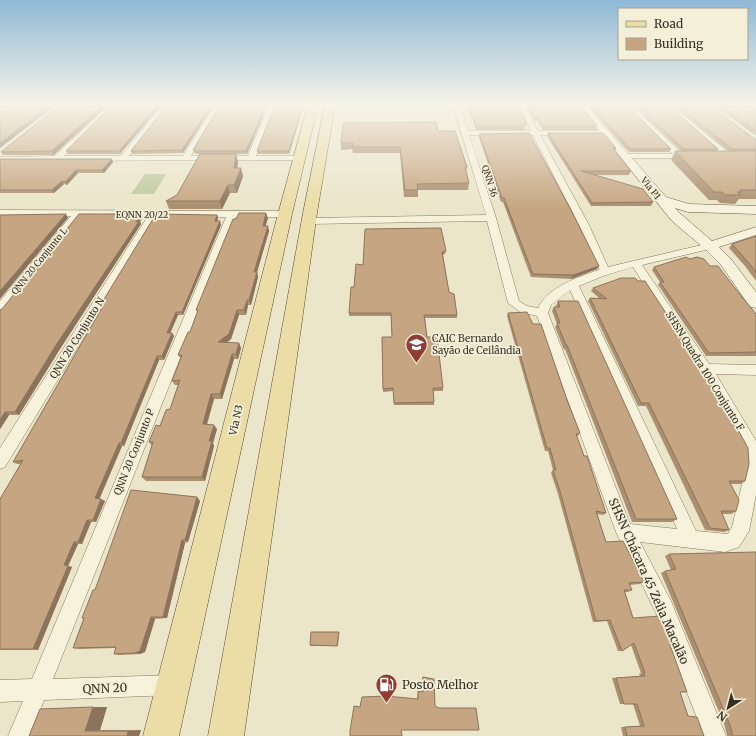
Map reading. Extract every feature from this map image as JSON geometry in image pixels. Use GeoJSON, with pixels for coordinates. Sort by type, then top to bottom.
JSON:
{"type":"FeatureCollection","features":[{"type":"Feature","properties":{"kind":"main road","name":"Via N3"},"geometry":{"type":"LineString","coordinates":[[161,736],[304,139]]}},
{"type":"Feature","properties":{"kind":"main road"},"geometry":{"type":"LineString","coordinates":[[226,736],[324,139]]}},
{"type":"Feature","properties":{"kind":"main road"},"geometry":{"type":"LineString","coordinates":[[285,217],[285,246],[274,297],[278,302],[286,303],[294,300],[298,296]]}},
{"type":"Feature","properties":{"kind":"main road"},"geometry":{"type":"LineString","coordinates":[[260,322],[262,319],[271,316],[280,317],[284,322],[270,393],[273,443]]}},
{"type":"Feature","properties":{"kind":"street"},"geometry":{"type":"LineString","coordinates":[[57,159],[77,139]]}},
{"type":"Feature","properties":{"kind":"street"},"geometry":{"type":"LineString","coordinates":[[123,158],[138,139]]}},
{"type":"Feature","properties":{"kind":"street"},"geometry":{"type":"LineString","coordinates":[[186,158],[197,139]]}},
{"type":"Feature","properties":{"kind":"street"},"geometry":{"type":"LineString","coordinates":[[251,158],[258,139]]}},
{"type":"Feature","properties":{"kind":"street","name":"QNN 36"},"geometry":{"type":"LineString","coordinates":[[467,139],[492,218],[514,303],[524,309],[542,313]]}},
{"type":"Feature","properties":{"kind":"street"},"geometry":{"type":"LineString","coordinates":[[539,139],[584,225],[604,272]]}},
{"type":"Feature","properties":{"kind":"street","name":"Via P1"},"geometry":{"type":"LineString","coordinates":[[611,139],[677,218],[710,246]]}},
{"type":"Feature","properties":{"kind":"street"},"geometry":{"type":"LineString","coordinates":[[663,139],[680,156]]}},
{"type":"Feature","properties":{"kind":"street"},"geometry":{"type":"LineString","coordinates":[[711,139],[731,156],[712,156]]}},
{"type":"Feature","properties":{"kind":"street"},"geometry":{"type":"LineString","coordinates":[[0,154],[6,149]]}},
{"type":"Feature","properties":{"kind":"street"},"geometry":{"type":"LineString","coordinates":[[625,156],[696,156]]}},
{"type":"Feature","properties":{"kind":"street"},"geometry":{"type":"LineString","coordinates":[[0,159],[299,158]]}},
{"type":"Feature","properties":{"kind":"street"},"geometry":{"type":"LineString","coordinates":[[661,200],[678,206],[700,209],[756,210]]}},
{"type":"Feature","properties":{"kind":"street"},"geometry":{"type":"LineString","coordinates":[[700,209],[688,219],[690,230],[730,239]]}},
{"type":"Feature","properties":{"kind":"street"},"geometry":{"type":"LineString","coordinates":[[715,210],[732,215],[756,231]]}},
{"type":"Feature","properties":{"kind":"street","name":"QNN 20 Conjunto L"},"geometry":{"type":"LineString","coordinates":[[0,309],[78,213]]}},
{"type":"Feature","properties":{"kind":"street","name":"EQNN 20/22"},"geometry":{"type":"LineString","coordinates":[[1,214],[232,214],[285,217]]}},
{"type":"Feature","properties":{"kind":"street","name":"QNN 20 Conjunto N"},"geometry":{"type":"LineString","coordinates":[[0,462],[154,214]]}},
{"type":"Feature","properties":{"kind":"street","name":"QNN 20 Conjunto P"},"geometry":{"type":"LineString","coordinates":[[37,691],[232,214]]}},
{"type":"Feature","properties":{"kind":"street"},"geometry":{"type":"LineString","coordinates":[[309,221],[492,218]]}},
{"type":"Feature","properties":{"kind":"street"},"geometry":{"type":"LineString","coordinates":[[542,313],[547,302],[574,284],[604,272],[710,246],[756,231]]}},
{"type":"Feature","properties":{"kind":"street"},"geometry":{"type":"LineString","coordinates":[[710,246],[726,262],[756,303]]}},
{"type":"Feature","properties":{"kind":"street","name":"SHSN Quadra 100 Conjunto F"},"geometry":{"type":"LineString","coordinates":[[625,532],[691,540],[733,541],[740,531],[754,467],[753,451],[746,436],[705,369],[636,263]]}},
{"type":"Feature","properties":{"kind":"street"},"geometry":{"type":"LineString","coordinates":[[574,284],[691,540]]}},
{"type":"Feature","properties":{"kind":"street","name":"SHSN Chácara 45 Zelia Macalão"},"geometry":{"type":"LineString","coordinates":[[542,313],[625,532],[664,608],[715,736]]}},
{"type":"Feature","properties":{"kind":"street"},"geometry":{"type":"LineString","coordinates":[[705,369],[756,370]]}},
{"type":"Feature","properties":{"kind":"street","name":"QNN 20"},"geometry":{"type":"LineString","coordinates":[[0,691],[37,691],[173,685]]}},
{"type":"Feature","properties":{"kind":"street"},"geometry":{"type":"LineString","coordinates":[[19,736],[37,691]]}},
{"type":"Feature","properties":{"kind":"green space"},"geometry":{"type":"Polygon","coordinates":[[[145,174],[166,174],[154,194],[131,194],[145,174]]]}},
{"type":"Feature","properties":{"kind":"building"},"geometry":{"type":"Polygon","coordinates":[[[17,139],[65,139],[52,151],[1,152],[17,139]]]}},
{"type":"Feature","properties":{"kind":"building"},"geometry":{"type":"Polygon","coordinates":[[[78,139],[129,139],[119,151],[66,151],[78,139]]]}},
{"type":"Feature","properties":{"kind":"building"},"geometry":{"type":"Polygon","coordinates":[[[140,139],[189,139],[182,150],[131,151],[140,139]]]}},
{"type":"Feature","properties":{"kind":"building"},"geometry":{"type":"Polygon","coordinates":[[[199,139],[251,139],[246,151],[193,150],[199,139]]]}},
{"type":"Feature","properties":{"kind":"building"},"geometry":{"type":"Polygon","coordinates":[[[262,139],[293,139],[289,151],[257,151],[262,139]]]}},
{"type":"Feature","properties":{"kind":"building"},"geometry":{"type":"Polygon","coordinates":[[[341,139],[458,139],[467,167],[465,167],[469,183],[417,184],[418,190],[405,190],[400,147],[352,147],[353,143],[341,143],[341,139]]]}},
{"type":"Feature","properties":{"kind":"building"},"geometry":{"type":"Polygon","coordinates":[[[481,139],[532,139],[570,208],[599,266],[573,275],[533,274],[504,198],[502,198],[481,139]]]}},
{"type":"Feature","properties":{"kind":"building"},"geometry":{"type":"Polygon","coordinates":[[[552,139],[609,139],[616,148],[613,148],[631,171],[581,171],[643,189],[653,202],[592,203],[552,139]]]}},
{"type":"Feature","properties":{"kind":"building"},"geometry":{"type":"Polygon","coordinates":[[[621,139],[661,139],[671,149],[630,149],[621,139]]]}},
{"type":"Feature","properties":{"kind":"building"},"geometry":{"type":"Polygon","coordinates":[[[674,139],[707,139],[718,149],[684,149],[674,139]]]}},
{"type":"Feature","properties":{"kind":"building"},"geometry":{"type":"Polygon","coordinates":[[[720,139],[756,140],[756,149],[732,149],[720,139]]]}},
{"type":"Feature","properties":{"kind":"building"},"geometry":{"type":"Polygon","coordinates":[[[675,151],[756,151],[756,190],[740,190],[741,192],[737,192],[741,195],[725,195],[722,192],[714,192],[675,151]]]}},
{"type":"Feature","properties":{"kind":"building"},"geometry":{"type":"Polygon","coordinates":[[[200,154],[236,154],[234,168],[241,168],[234,185],[228,185],[220,201],[166,201],[177,195],[200,154]]]}},
{"type":"Feature","properties":{"kind":"building"},"geometry":{"type":"Polygon","coordinates":[[[0,159],[112,159],[102,170],[76,170],[65,182],[62,181],[52,190],[0,190],[0,159]]]}},
{"type":"Feature","properties":{"kind":"building"},"geometry":{"type":"Polygon","coordinates":[[[239,213],[266,213],[263,226],[268,226],[254,272],[257,272],[249,300],[247,300],[244,310],[237,310],[229,334],[218,342],[239,343],[236,354],[232,354],[220,394],[211,394],[203,424],[214,425],[209,441],[212,441],[202,477],[142,477],[153,442],[149,442],[156,425],[160,426],[166,410],[170,409],[180,380],[172,381],[182,355],[178,355],[188,332],[190,332],[198,310],[196,310],[233,219],[236,219],[239,213]]]}},
{"type":"Feature","properties":{"kind":"building"},"geometry":{"type":"Polygon","coordinates":[[[66,214],[0,291],[0,215],[66,214]]]}},
{"type":"Feature","properties":{"kind":"building"},"geometry":{"type":"Polygon","coordinates":[[[79,214],[141,214],[136,222],[140,220],[56,345],[15,412],[5,412],[0,420],[0,310],[79,214]]]}},
{"type":"Feature","properties":{"kind":"building"},"geometry":{"type":"Polygon","coordinates":[[[156,214],[217,215],[215,221],[220,221],[182,312],[176,312],[167,333],[172,333],[162,356],[157,356],[121,443],[119,443],[95,498],[101,499],[93,520],[87,520],[78,542],[74,542],[64,565],[68,566],[33,649],[0,649],[0,499],[23,460],[13,462],[103,306],[101,304],[156,214]]]}},
{"type":"Feature","properties":{"kind":"building"},"geometry":{"type":"Polygon","coordinates":[[[441,228],[446,251],[442,252],[449,292],[454,294],[457,315],[424,315],[427,337],[437,337],[443,388],[433,388],[434,402],[394,403],[393,388],[383,389],[382,337],[392,337],[391,313],[349,313],[351,287],[354,287],[356,264],[363,265],[365,229],[441,228]]]}},
{"type":"Feature","properties":{"kind":"building"},"geometry":{"type":"Polygon","coordinates":[[[756,236],[756,272],[732,244],[756,236]]]}},
{"type":"Feature","properties":{"kind":"building"},"geometry":{"type":"Polygon","coordinates":[[[686,257],[690,259],[697,257],[704,259],[710,266],[718,266],[756,314],[756,352],[709,353],[660,282],[664,282],[654,267],[686,257]]]}},
{"type":"Feature","properties":{"kind":"building"},"geometry":{"type":"Polygon","coordinates":[[[621,278],[635,278],[638,281],[645,281],[726,408],[748,448],[749,464],[745,481],[729,481],[739,500],[736,511],[721,511],[729,530],[710,528],[649,403],[641,403],[590,298],[607,299],[593,288],[621,278]]]}},
{"type":"Feature","properties":{"kind":"building"},"geometry":{"type":"Polygon","coordinates":[[[558,301],[578,301],[677,519],[636,519],[557,323],[560,323],[554,307],[560,307],[558,301]]]}},
{"type":"Feature","properties":{"kind":"building"},"geometry":{"type":"Polygon","coordinates":[[[527,312],[533,324],[541,324],[580,433],[576,434],[584,456],[587,456],[606,513],[596,511],[606,542],[623,541],[644,582],[629,583],[632,590],[624,590],[633,618],[660,616],[672,645],[670,645],[687,692],[680,692],[688,716],[697,717],[704,736],[627,736],[625,727],[644,726],[637,704],[624,704],[616,678],[645,676],[645,673],[634,643],[622,651],[610,620],[596,621],[553,470],[556,470],[550,448],[547,448],[508,313],[527,312]]]}},
{"type":"Feature","properties":{"kind":"building"},"geometry":{"type":"Polygon","coordinates":[[[131,490],[197,497],[185,540],[182,540],[163,617],[151,617],[140,651],[135,653],[114,654],[116,647],[73,648],[84,618],[82,618],[93,590],[95,590],[131,490]]]}},
{"type":"Feature","properties":{"kind":"building"},"geometry":{"type":"Polygon","coordinates":[[[756,552],[756,736],[733,736],[730,725],[665,571],[676,569],[669,554],[756,552]]]}},
{"type":"Feature","properties":{"kind":"building"},"geometry":{"type":"Polygon","coordinates":[[[311,632],[339,632],[337,646],[310,645],[311,632]]]}},
{"type":"Feature","properties":{"kind":"building","name":"Posto Melhor"},"geometry":{"type":"Polygon","coordinates":[[[423,677],[434,679],[435,706],[439,708],[476,708],[479,730],[401,730],[402,736],[350,736],[354,706],[360,707],[362,697],[386,696],[418,699],[418,691],[423,692],[423,677]]]}},
{"type":"Feature","properties":{"kind":"building"},"geometry":{"type":"Polygon","coordinates":[[[93,707],[85,731],[128,731],[127,736],[29,736],[40,709],[93,707]]]}},
{"type":"Feature","properties":{"kind":"place","name":"CAIC Bernardo Sayão de Ceilândia"},"geometry":{"type":"Point","coordinates":[417,364]}},
{"type":"Feature","properties":{"kind":"place","name":"Posto Melhor"},"geometry":{"type":"Point","coordinates":[386,704]}}]}
